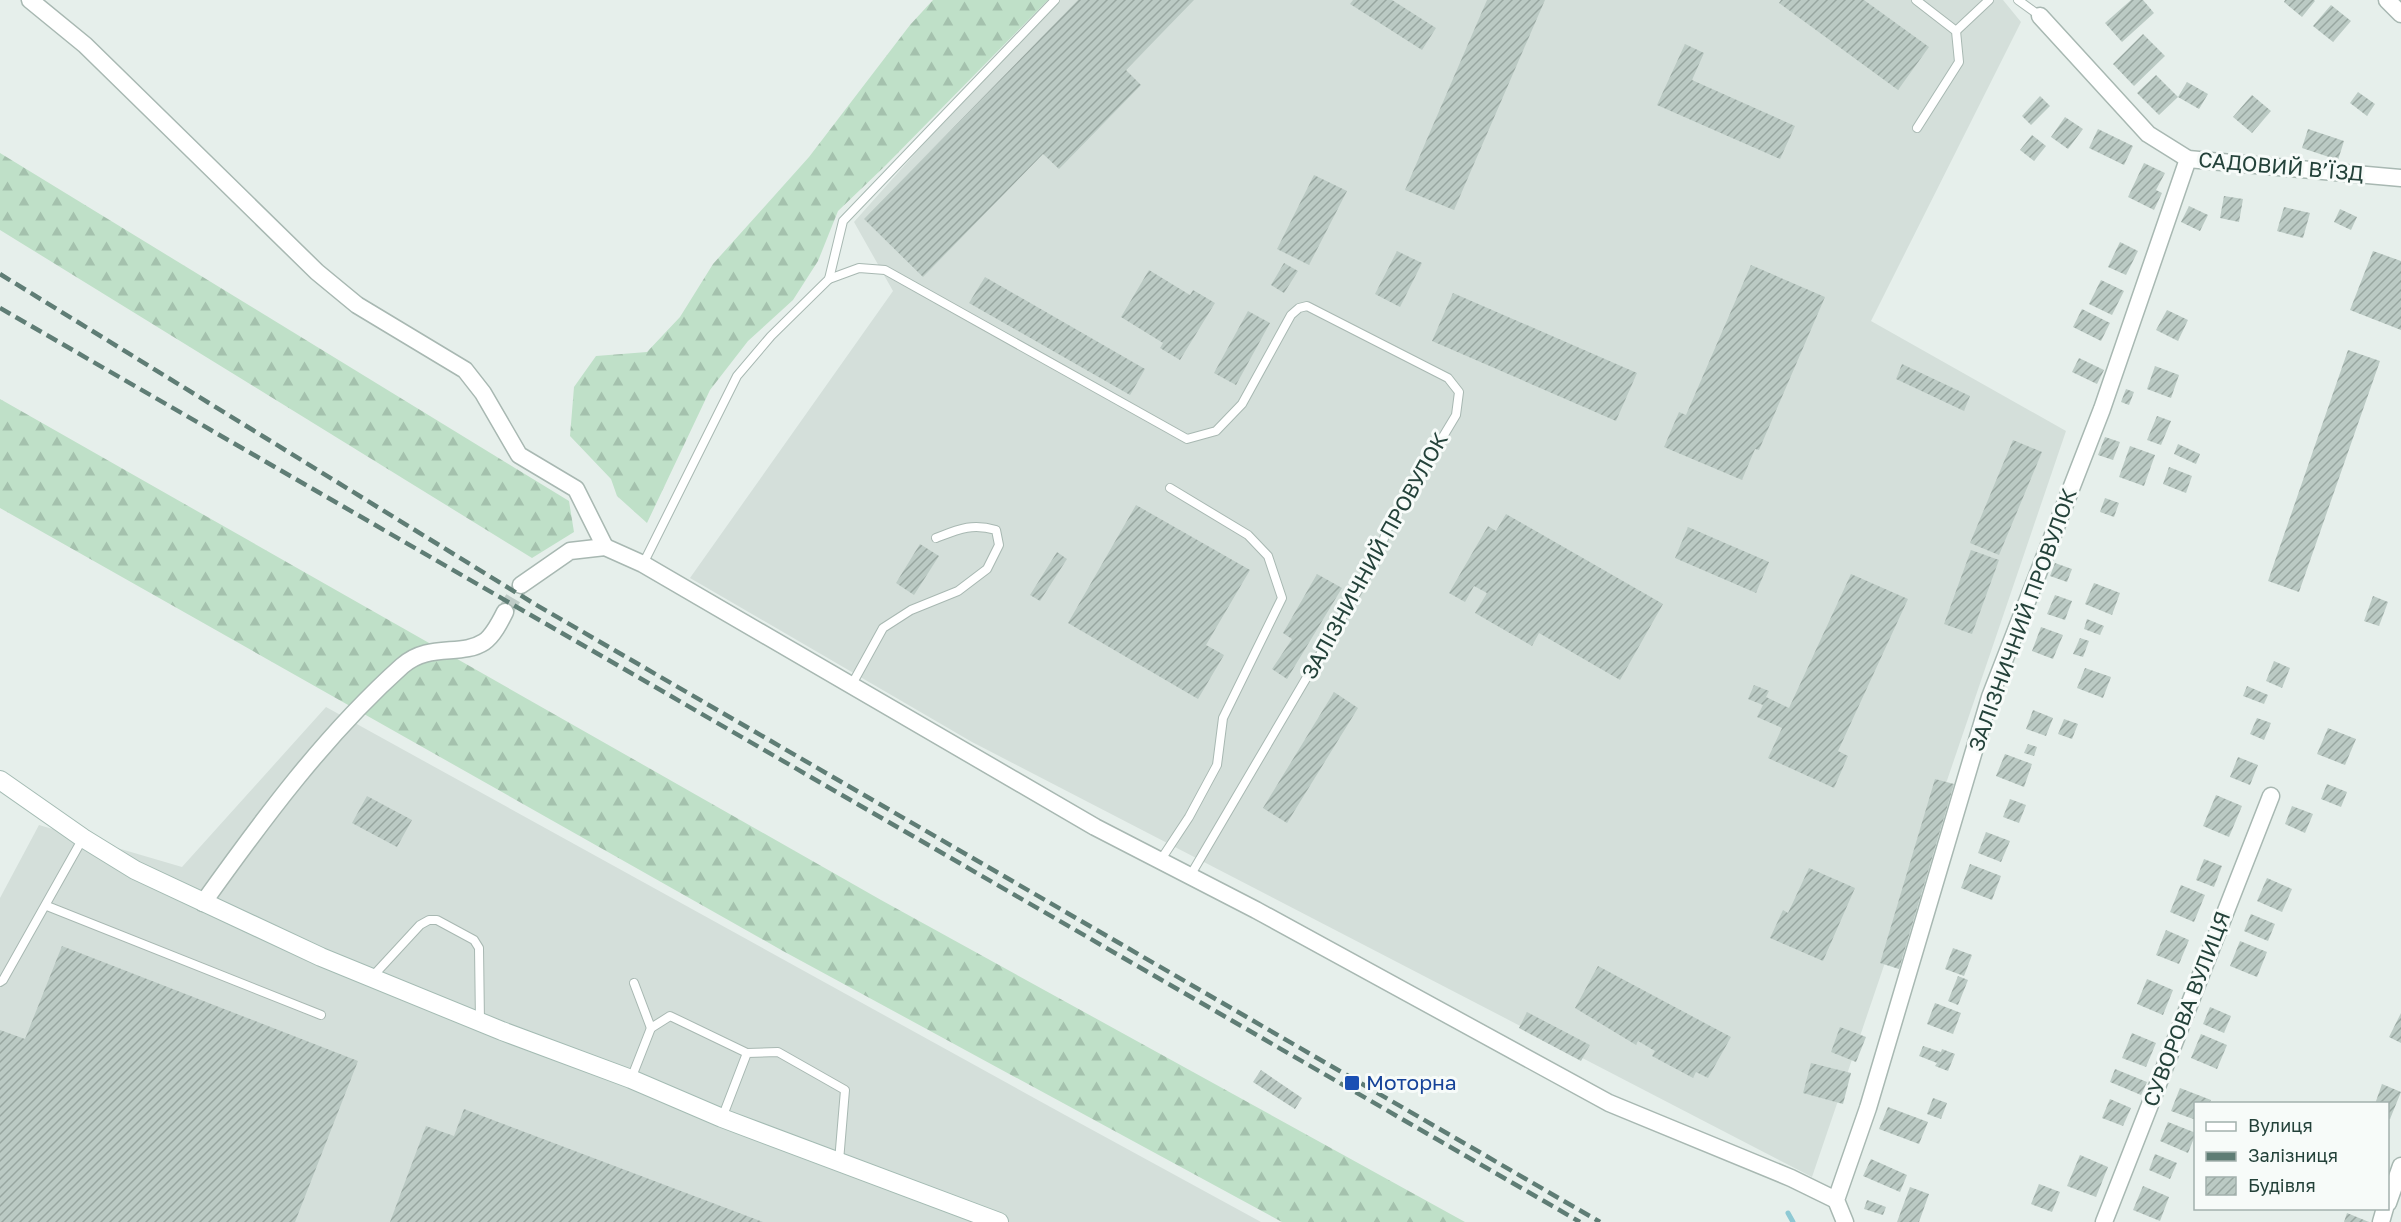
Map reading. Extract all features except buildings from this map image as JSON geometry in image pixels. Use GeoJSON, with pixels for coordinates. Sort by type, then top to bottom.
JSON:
{"type":"FeatureCollection","features":[{"type":"Feature","properties":{"kind":"main road"},"geometry":{"type":"LineString","coordinates":[[0,780],[83,838],[135,870],[321,957],[480,1023],[631,1079],[722,1118],[999,1222]]}},
{"type":"Feature","properties":{"kind":"street"},"geometry":{"type":"LineString","coordinates":[[30,0],[85,45],[317,272],[357,305],[465,370],[483,393],[519,455],[576,489],[605,546]]}},
{"type":"Feature","properties":{"kind":"street"},"geometry":{"type":"LineString","coordinates":[[2387,0],[2401,14]]}},
{"type":"Feature","properties":{"kind":"street","name":"САДОВИЙ В’ЇЗД"},"geometry":{"type":"LineString","coordinates":[[2040,16],[2148,134],[2188,159],[2401,178]]}},
{"type":"Feature","properties":{"kind":"street","name":"ЗАЛІЗНИЧНИЙ ПРОВУЛОК"},"geometry":{"type":"LineString","coordinates":[[1836,1200],[1868,1108],[1990,697],[2102,409],[2188,159]]}},
{"type":"Feature","properties":{"kind":"street"},"geometry":{"type":"LineString","coordinates":[[521,585],[570,551],[605,546],[643,564],[1095,827],[1256,910],[1610,1103],[1791,1178],[1836,1200],[1845,1222]]}},
{"type":"Feature","properties":{"kind":"street"},"geometry":{"type":"LineString","coordinates":[[203,903],[276,802],[343,725],[404,664],[416,656],[431,651],[475,646],[485,641],[506,612]]}},
{"type":"Feature","properties":{"kind":"street","name":"СУВОРОВА ВУЛИЦЯ"},"geometry":{"type":"LineString","coordinates":[[2104,1222],[2271,796]]}},
{"type":"Feature","properties":{"kind":"street"},"geometry":{"type":"LineString","coordinates":[[2389,1200],[2401,1166]]}},
{"type":"Feature","properties":{"kind":"lane"},"geometry":{"type":"LineString","coordinates":[[643,564],[737,376],[771,336],[829,279],[843,221],[1055,0]]}},
{"type":"Feature","properties":{"kind":"lane"},"geometry":{"type":"LineString","coordinates":[[1916,0],[1956,31],[1959,62],[1917,128]]}},
{"type":"Feature","properties":{"kind":"lane"},"geometry":{"type":"LineString","coordinates":[[1956,31],[1989,0]]}},
{"type":"Feature","properties":{"kind":"lane"},"geometry":{"type":"LineString","coordinates":[[2018,0],[2040,16]]}},
{"type":"Feature","properties":{"kind":"lane","name":"ЗАЛІЗНИЧНИЙ ПРОВУЛОК"},"geometry":{"type":"LineString","coordinates":[[829,279],[859,268],[885,270],[1187,439],[1216,432],[1242,404],[1291,315],[1299,308],[1307,306],[1448,378],[1459,392],[1456,414],[1387,530],[1377,558],[1190,877]]}},
{"type":"Feature","properties":{"kind":"lane"},"geometry":{"type":"LineString","coordinates":[[1160,862],[1189,817],[1217,765],[1223,718],[1282,598],[1268,556],[1248,535],[1170,489]]}},
{"type":"Feature","properties":{"kind":"lane"},"geometry":{"type":"LineString","coordinates":[[852,686],[883,627],[910,610],[958,591],[987,569],[999,545],[996,530],[980,525],[958,529],[936,538]]}},
{"type":"Feature","properties":{"kind":"lane"},"geometry":{"type":"LineString","coordinates":[[0,982],[46,906],[83,838]]}},
{"type":"Feature","properties":{"kind":"lane"},"geometry":{"type":"LineString","coordinates":[[46,906],[321,1015]]}},
{"type":"Feature","properties":{"kind":"lane"},"geometry":{"type":"LineString","coordinates":[[371,978],[420,925],[429,920],[437,920],[474,940],[479,948],[480,1023]]}},
{"type":"Feature","properties":{"kind":"lane"},"geometry":{"type":"LineString","coordinates":[[634,983],[651,1028]]}},
{"type":"Feature","properties":{"kind":"lane"},"geometry":{"type":"LineString","coordinates":[[631,1079],[651,1028],[670,1016],[747,1053],[778,1052],[845,1090],[839,1161]]}},
{"type":"Feature","properties":{"kind":"lane"},"geometry":{"type":"LineString","coordinates":[[722,1118],[747,1053]]}},
{"type":"Feature","properties":{"kind":"shaded area"},"geometry":{"type":"Polygon","coordinates":[[[1052,0],[2003,0],[2021,22],[1871,321],[2066,431],[1812,1177],[972,742],[690,578],[893,291],[854,222],[1052,0]]]}},
{"type":"Feature","properties":{"kind":"shaded area"},"geometry":{"type":"Polygon","coordinates":[[[326,707],[1261,1222],[0,1222],[0,898],[39,825],[182,867],[326,707]]]}},
{"type":"Feature","properties":{"kind":"green space"},"geometry":{"type":"Polygon","coordinates":[[[933,0],[1048,0],[838,211],[818,261],[793,300],[748,341],[710,390],[647,523],[617,496],[611,479],[570,436],[574,387],[596,356],[647,352],[680,317],[713,264],[809,157],[910,25],[933,0]]]}},
{"type":"Feature","properties":{"kind":"green space"},"geometry":{"type":"Polygon","coordinates":[[[0,153],[569,501],[574,532],[532,558],[0,230],[0,153]]]}},
{"type":"Feature","properties":{"kind":"green space"},"geometry":{"type":"Polygon","coordinates":[[[0,399],[881,900],[1465,1222],[1282,1222],[783,951],[0,508],[0,399]]]}},
{"type":"Feature","properties":{"kind":"waterway"},"geometry":{"type":"LineString","coordinates":[[1788,1213],[1793,1222]]}},
{"type":"Feature","properties":{"kind":"tunnel"},"geometry":{"type":"LineString","coordinates":[[505,612],[521,585]]}},
{"type":"Feature","properties":{"kind":"railway"},"geometry":{"type":"LineString","coordinates":[[0,274],[533,603],[1600,1222]]}},
{"type":"Feature","properties":{"kind":"railway"},"geometry":{"type":"LineString","coordinates":[[0,308],[1580,1222]]}},
{"type":"Feature","properties":{"kind":"place","name":"Моторна"},"geometry":{"type":"Point","coordinates":[1352,1083]}}]}
